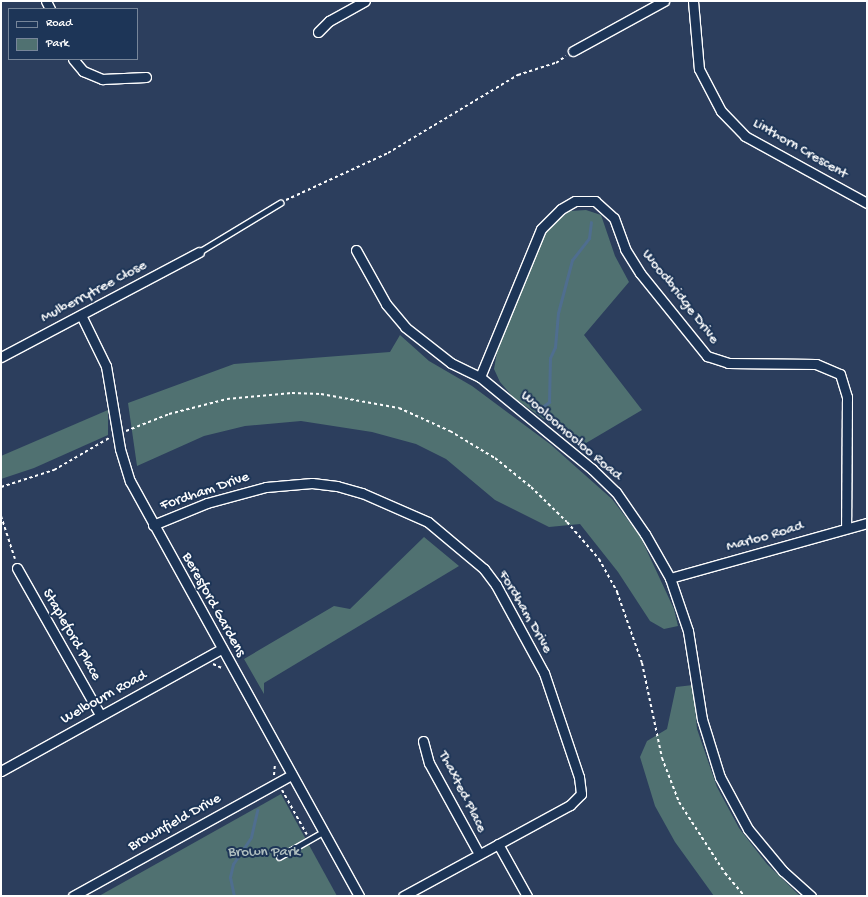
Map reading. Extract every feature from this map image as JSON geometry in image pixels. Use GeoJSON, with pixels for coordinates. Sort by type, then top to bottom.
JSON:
{"type":"FeatureCollection","features":[{"type":"Feature","properties":{"kind":"street"},"geometry":{"type":"LineString","coordinates":[[318,32],[329,22],[366,1]]}},
{"type":"Feature","properties":{"kind":"street"},"geometry":{"type":"LineString","coordinates":[[573,51],[664,1]]}},
{"type":"Feature","properties":{"kind":"street","name":"Linthorn Crescent"},"geometry":{"type":"LineString","coordinates":[[693,1],[699,69],[721,111],[745,136],[867,203]]}},
{"type":"Feature","properties":{"kind":"street"},"geometry":{"type":"LineString","coordinates":[[74,60],[83,70],[102,79],[146,77]]}},
{"type":"Feature","properties":{"kind":"street","name":"Woodbridge Drive"},"geometry":{"type":"LineString","coordinates":[[480,377],[541,229],[561,209],[575,201],[595,201],[614,218],[625,249],[640,273],[707,356],[728,363],[816,364],[840,374],[847,397],[846,528]]}},
{"type":"Feature","properties":{"kind":"street","name":"Wooloomooloo Road"},"geometry":{"type":"LineString","coordinates":[[356,250],[386,304],[405,327],[451,363],[480,377],[616,492],[645,534],[670,578],[688,631],[702,719],[720,777],[752,834],[783,871],[811,896]]}},
{"type":"Feature","properties":{"kind":"street","name":"Mulberrytree Close"},"geometry":{"type":"LineString","coordinates":[[1,357],[199,252]]}},
{"type":"Feature","properties":{"kind":"street","name":"Beresford Gardens"},"geometry":{"type":"LineString","coordinates":[[81,315],[106,366],[124,466],[153,525],[358,896]]}},
{"type":"Feature","properties":{"kind":"street","name":"Fordham Drive"},"geometry":{"type":"LineString","coordinates":[[153,525],[208,503],[266,487],[312,483],[337,486],[362,493],[428,522],[484,569],[505,599],[544,673],[581,786],[581,794],[576,801],[403,896]]}},
{"type":"Feature","properties":{"kind":"street","name":"Marloo Road"},"geometry":{"type":"LineString","coordinates":[[670,578],[867,523]]}},
{"type":"Feature","properties":{"kind":"street","name":"Stapleford Place"},"geometry":{"type":"LineString","coordinates":[[17,568],[100,716]]}},
{"type":"Feature","properties":{"kind":"street","name":"Welbourn Road"},"geometry":{"type":"LineString","coordinates":[[1,771],[221,649]]}},
{"type":"Feature","properties":{"kind":"street","name":"Thaxted Place"},"geometry":{"type":"LineString","coordinates":[[423,741],[429,763],[479,854]]}},
{"type":"Feature","properties":{"kind":"street","name":"Brownfield Drive"},"geometry":{"type":"LineString","coordinates":[[73,896],[291,775]]}},
{"type":"Feature","properties":{"kind":"street"},"geometry":{"type":"LineString","coordinates":[[498,844],[527,896]]}},
{"type":"Feature","properties":{"kind":"lane"},"geometry":{"type":"LineString","coordinates":[[199,252],[280,203]]}},
{"type":"Feature","properties":{"kind":"lane"},"geometry":{"type":"LineString","coordinates":[[279,857],[323,832]]}},
{"type":"Feature","properties":{"kind":"path"},"geometry":{"type":"LineString","coordinates":[[280,203],[306,189],[346,174],[388,153],[518,76],[556,63],[573,51]]}},
{"type":"Feature","properties":{"kind":"path"},"geometry":{"type":"LineString","coordinates":[[1,487],[54,470],[98,443],[169,414],[227,399],[292,393],[322,394],[399,408],[450,431],[495,458],[531,487],[567,522],[599,559],[617,592],[642,663],[662,758],[679,802],[717,861],[744,896]]}},
{"type":"Feature","properties":{"kind":"path"},"geometry":{"type":"LineString","coordinates":[[1,516],[17,568]]}},
{"type":"Feature","properties":{"kind":"path"},"geometry":{"type":"LineString","coordinates":[[210,665],[217,665],[224,671]]}},
{"type":"Feature","properties":{"kind":"path"},"geometry":{"type":"LineString","coordinates":[[273,760],[275,767],[273,774],[310,840]]}},
{"type":"Feature","properties":{"kind":"green space"},"geometry":{"type":"Polygon","coordinates":[[[586,210],[601,215],[615,256],[629,282],[584,335],[642,410],[581,446],[513,397],[500,382],[494,369],[497,352],[543,237],[556,221],[570,211],[586,210]]]}},
{"type":"Feature","properties":{"kind":"green space"},"geometry":{"type":"Polygon","coordinates":[[[400,335],[429,361],[472,386],[550,444],[612,499],[640,536],[674,609],[678,626],[664,629],[650,621],[618,572],[580,524],[549,527],[495,500],[446,459],[416,444],[372,432],[301,421],[245,426],[204,436],[137,466],[128,403],[234,364],[390,352],[400,335]]]}},
{"type":"Feature","properties":{"kind":"green space"},"geometry":{"type":"Polygon","coordinates":[[[108,410],[108,435],[34,468],[1,479],[1,456],[108,410]]]}},
{"type":"Feature","properties":{"kind":"green space"},"geometry":{"type":"Polygon","coordinates":[[[424,537],[459,566],[264,683],[264,694],[244,659],[334,606],[350,609],[424,537]]]}},
{"type":"Feature","properties":{"kind":"green space"},"geometry":{"type":"Polygon","coordinates":[[[693,685],[697,729],[717,787],[739,828],[767,864],[800,896],[714,896],[675,842],[655,806],[640,757],[647,741],[667,729],[676,687],[693,685]]]}},
{"type":"Feature","properties":{"kind":"green space","name":"Brown Park"},"geometry":{"type":"Polygon","coordinates":[[[281,794],[337,896],[99,896],[281,794]]]}},
{"type":"Feature","properties":{"kind":"waterway"},"geometry":{"type":"LineString","coordinates":[[538,410],[549,402],[550,358],[555,347],[558,313],[572,260],[589,238],[591,222]]}},
{"type":"Feature","properties":{"kind":"waterway"},"geometry":{"type":"LineString","coordinates":[[234,896],[230,877],[233,864],[251,837],[257,810]]}}]}
